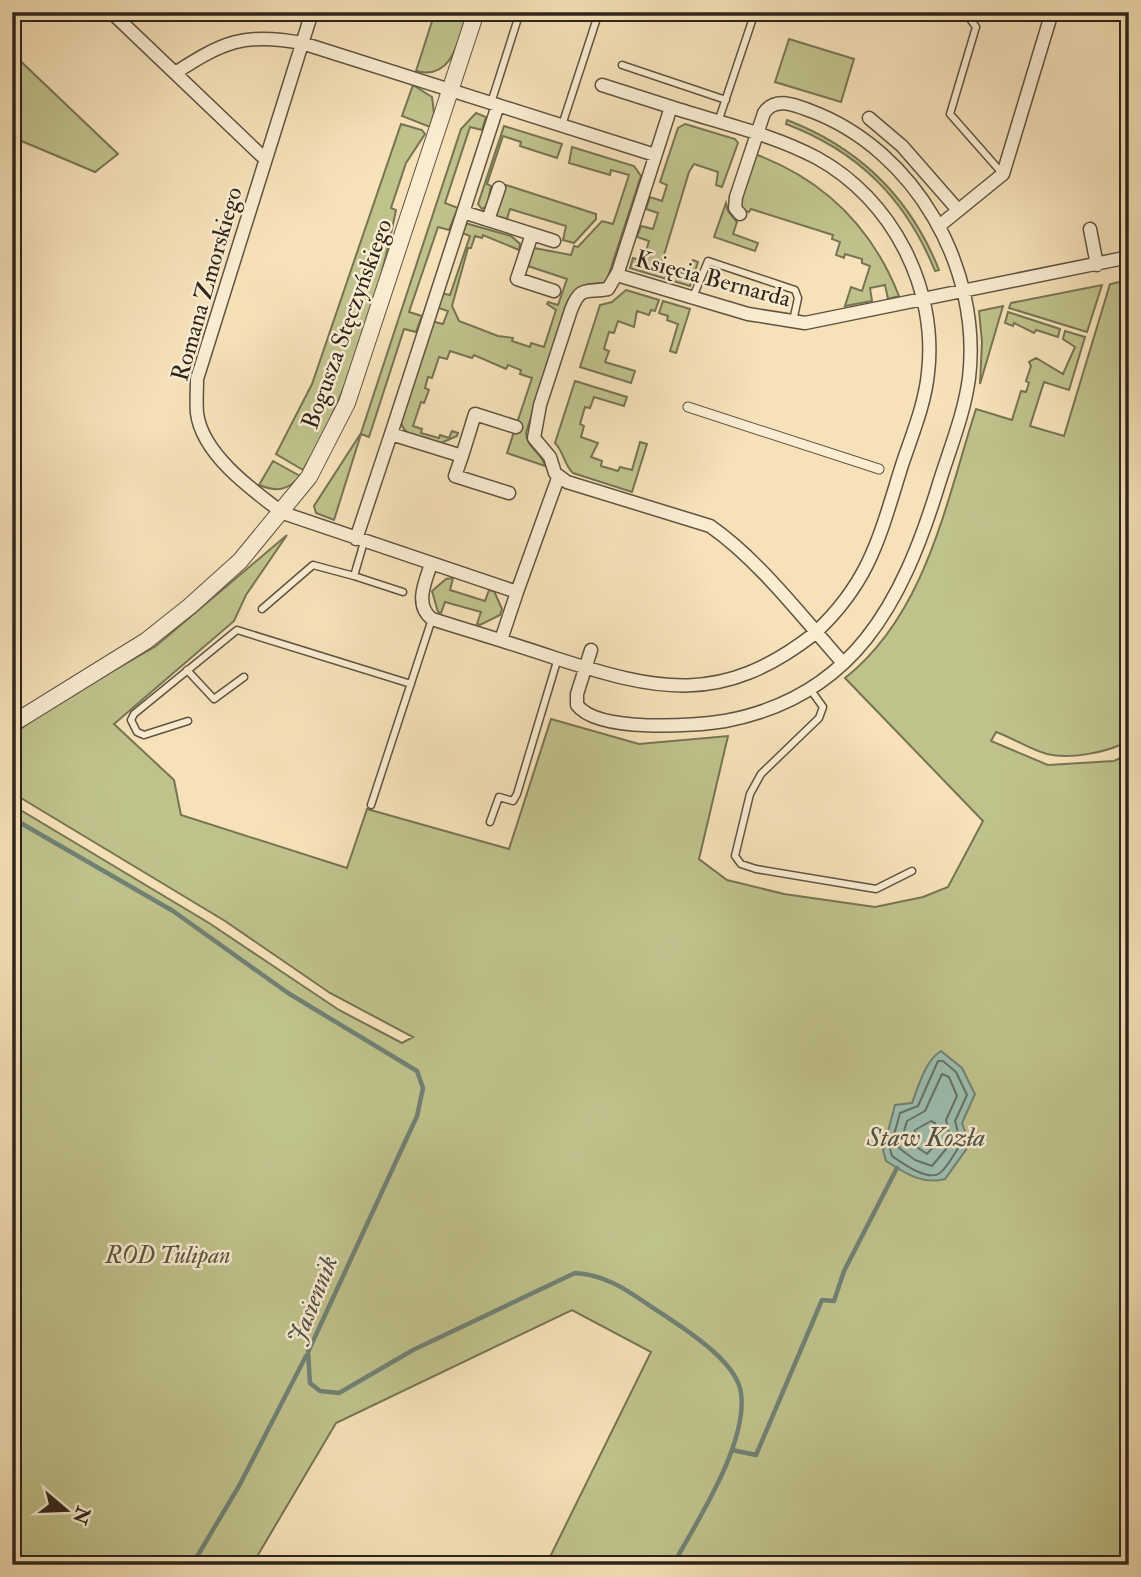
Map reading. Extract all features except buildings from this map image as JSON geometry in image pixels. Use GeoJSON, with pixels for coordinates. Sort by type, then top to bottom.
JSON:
{"type":"FeatureCollection","features":[{"type":"Feature","properties":{"kind":"street","name":"Romana Zmorskiego"},"geometry":{"type":"LineString","coordinates":[[111,12],[265,159]]}},
{"type":"Feature","properties":{"kind":"street","name":"Romana Zmorskiego"},"geometry":{"type":"LineString","coordinates":[[312,12],[197,379],[197,416],[215,453],[252,489],[283,513],[517,592]]}},
{"type":"Feature","properties":{"kind":"street","name":"Bogusza Stęczyńskiego"},"geometry":{"type":"LineString","coordinates":[[12,724],[146,641],[240,561],[283,513],[309,477],[347,403],[476,12]]}},
{"type":"Feature","properties":{"kind":"street"},"geometry":{"type":"LineString","coordinates":[[939,226],[1003,174],[1052,12]]}},
{"type":"Feature","properties":{"kind":"street"},"geometry":{"type":"LineString","coordinates":[[175,73],[215,48],[259,36],[302,43],[655,155]]}},
{"type":"Feature","properties":{"kind":"street"},"geometry":{"type":"LineString","coordinates":[[431,564],[421,601],[426,614],[432,619],[638,683],[694,685],[733,677],[761,667],[816,632],[851,596],[877,542],[922,404],[928,372],[923,299],[910,258],[885,218],[869,199],[817,159],[757,134],[602,85]]}},
{"type":"Feature","properties":{"kind":"street"},"geometry":{"type":"LineString","coordinates":[[591,650],[577,694],[580,709],[616,721],[655,726],[680,727],[731,720],[755,713],[809,688],[843,663],[868,638],[894,600],[914,560],[966,398],[969,378],[969,335],[963,291],[939,226],[898,170],[838,123],[799,106],[780,102],[767,107],[757,134],[735,204],[740,214]]}},
{"type":"Feature","properties":{"kind":"street"},"geometry":{"type":"LineString","coordinates":[[360,540],[495,104]]}},
{"type":"Feature","properties":{"kind":"street"},"geometry":{"type":"LineString","coordinates":[[502,640],[558,478],[550,457],[534,438],[540,405],[577,295],[585,290],[608,289],[617,275],[671,107]]}},
{"type":"Feature","properties":{"kind":"street"},"geometry":{"type":"LineString","coordinates":[[869,118],[902,146],[958,210]]}},
{"type":"Feature","properties":{"kind":"street"},"geometry":{"type":"LineString","coordinates":[[488,220],[499,188]]}},
{"type":"Feature","properties":{"kind":"street"},"geometry":{"type":"LineString","coordinates":[[463,212],[554,241]]}},
{"type":"Feature","properties":{"kind":"street"},"geometry":{"type":"LineString","coordinates":[[1090,229],[1097,265]]}},
{"type":"Feature","properties":{"kind":"street"},"geometry":{"type":"LineString","coordinates":[[532,234],[517,279],[554,291]]}},
{"type":"Feature","properties":{"kind":"street","name":"Księcia Bernarda"},"geometry":{"type":"LineString","coordinates":[[617,275],[693,299],[792,323],[1129,257]]}},
{"type":"Feature","properties":{"kind":"street"},"geometry":{"type":"LineString","coordinates":[[688,407],[879,469]]}},
{"type":"Feature","properties":{"kind":"street"},"geometry":{"type":"LineString","coordinates":[[509,493],[455,476],[475,414],[516,427]]}},
{"type":"Feature","properties":{"kind":"street"},"geometry":{"type":"LineString","coordinates":[[391,434],[462,456]]}},
{"type":"Feature","properties":{"kind":"street"},"geometry":{"type":"LineString","coordinates":[[558,478],[710,526],[729,540],[843,663]]}},
{"type":"Feature","properties":{"kind":"lane"},"geometry":{"type":"LineString","coordinates":[[495,104],[520,12]]}},
{"type":"Feature","properties":{"kind":"lane"},"geometry":{"type":"LineString","coordinates":[[562,125],[600,12]]}},
{"type":"Feature","properties":{"kind":"lane"},"geometry":{"type":"LineString","coordinates":[[719,122],[755,12]]}},
{"type":"Feature","properties":{"kind":"lane"},"geometry":{"type":"LineString","coordinates":[[826,12],[842,17],[855,12]]}},
{"type":"Feature","properties":{"kind":"lane"},"geometry":{"type":"LineString","coordinates":[[965,12],[976,27],[950,114],[1003,174]]}},
{"type":"Feature","properties":{"kind":"lane"},"geometry":{"type":"LineString","coordinates":[[622,65],[726,100]]}},
{"type":"Feature","properties":{"kind":"lane"},"geometry":{"type":"LineString","coordinates":[[693,299],[708,261],[795,290],[798,298],[792,323]]}},
{"type":"Feature","properties":{"kind":"lane"},"geometry":{"type":"LineString","coordinates":[[354,576],[360,540]]}},
{"type":"Feature","properties":{"kind":"lane"},"geometry":{"type":"LineString","coordinates":[[262,608],[313,565],[403,592]]}},
{"type":"Feature","properties":{"kind":"lane"},"geometry":{"type":"LineString","coordinates":[[371,805],[432,619]]}},
{"type":"Feature","properties":{"kind":"lane"},"geometry":{"type":"LineString","coordinates":[[188,721],[144,735],[137,732],[131,720],[134,714],[237,630],[411,684]]}},
{"type":"Feature","properties":{"kind":"lane"},"geometry":{"type":"LineString","coordinates":[[490,822],[499,797],[513,801],[517,794],[558,658]]}},
{"type":"Feature","properties":{"kind":"lane"},"geometry":{"type":"LineString","coordinates":[[187,670],[214,699],[244,677]]}},
{"type":"Feature","properties":{"kind":"lane"},"geometry":{"type":"LineString","coordinates":[[809,688],[823,707],[819,718],[761,774],[750,794],[735,856],[741,864],[756,869],[876,889],[912,871]]}},
{"type":"Feature","properties":{"kind":"green space"},"geometry":{"type":"Polygon","coordinates":[[[435,12],[468,12],[457,45],[446,64],[438,70],[416,71],[435,12]]]}},
{"type":"Feature","properties":{"kind":"green space"},"geometry":{"type":"Polygon","coordinates":[[[789,39],[854,59],[841,102],[775,82],[789,39]]]}},
{"type":"Feature","properties":{"kind":"green space"},"geometry":{"type":"Polygon","coordinates":[[[12,53],[118,154],[95,172],[12,137],[12,53]]]}},
{"type":"Feature","properties":{"kind":"green space"},"geometry":{"type":"Polygon","coordinates":[[[413,85],[432,97],[434,113],[430,127],[402,116],[413,85]]]}},
{"type":"Feature","properties":{"kind":"green space"},"geometry":{"type":"Polygon","coordinates":[[[476,113],[486,117],[482,130],[470,127],[445,203],[458,208],[449,230],[438,227],[409,312],[422,316],[416,332],[404,329],[369,437],[361,434],[334,520],[316,513],[314,506],[361,433],[461,129],[476,113]]]}},
{"type":"Feature","properties":{"kind":"green space"},"geometry":{"type":"Polygon","coordinates":[[[787,120],[837,145],[880,178],[913,220],[939,270],[935,271],[910,221],[877,181],[836,148],[786,124],[787,120]]]}},
{"type":"Feature","properties":{"kind":"green space"},"geometry":{"type":"Polygon","coordinates":[[[401,124],[422,130],[425,134],[406,163],[391,208],[396,210],[389,244],[360,344],[335,409],[303,470],[276,454],[312,384],[401,124]]]}},
{"type":"Feature","properties":{"kind":"green space"},"geometry":{"type":"Polygon","coordinates":[[[685,124],[735,139],[738,143],[722,187],[716,185],[718,172],[694,164],[689,172],[661,265],[686,274],[693,260],[698,262],[690,286],[630,268],[633,258],[643,261],[649,241],[637,237],[641,226],[653,229],[658,213],[646,209],[650,197],[662,201],[667,185],[660,182],[678,128],[685,124]]]}},
{"type":"Feature","properties":{"kind":"green space"},"geometry":{"type":"Polygon","coordinates":[[[504,126],[562,144],[557,158],[520,146],[521,142],[503,136],[487,184],[491,186],[487,206],[482,209],[478,204],[504,126]]]}},
{"type":"Feature","properties":{"kind":"green space"},"geometry":{"type":"Polygon","coordinates":[[[572,147],[634,166],[641,176],[607,280],[582,286],[567,302],[526,433],[529,443],[545,466],[507,453],[532,378],[520,374],[521,370],[508,365],[506,369],[474,355],[472,358],[450,351],[447,359],[439,357],[432,378],[428,377],[425,388],[429,390],[424,403],[421,402],[413,426],[422,429],[421,433],[439,438],[440,435],[449,438],[452,431],[458,433],[457,436],[439,444],[411,435],[406,432],[401,422],[431,321],[443,324],[448,311],[436,307],[440,293],[450,295],[470,236],[460,232],[465,223],[511,236],[520,244],[519,250],[483,235],[482,238],[475,236],[471,248],[468,248],[452,306],[459,321],[498,336],[513,338],[512,341],[530,347],[531,343],[544,347],[556,310],[547,304],[558,305],[567,279],[528,266],[534,248],[571,255],[574,246],[578,247],[602,221],[613,224],[629,175],[611,170],[610,175],[569,163],[572,147]]]}},
{"type":"Feature","properties":{"kind":"green space"},"geometry":{"type":"Polygon","coordinates":[[[755,154],[803,177],[843,209],[875,248],[899,296],[888,299],[885,285],[870,288],[872,301],[845,306],[851,287],[862,291],[870,266],[862,263],[862,259],[845,254],[844,258],[836,255],[840,242],[832,239],[833,235],[751,209],[749,212],[741,210],[740,200],[755,154]]]}},
{"type":"Feature","properties":{"kind":"green space"},"geometry":{"type":"Polygon","coordinates":[[[506,185],[596,214],[596,219],[574,243],[563,240],[566,226],[510,209],[506,222],[497,216],[497,212],[506,185]]]}},
{"type":"Feature","properties":{"kind":"green space"},"geometry":{"type":"Polygon","coordinates":[[[726,203],[728,211],[737,222],[733,234],[758,243],[755,251],[714,237],[726,203]]]}},
{"type":"Feature","properties":{"kind":"green space","name":"ROD Tulipan"},"geometry":{"type":"Polygon","coordinates":[[[1129,280],[1129,741],[1100,752],[1056,756],[996,732],[991,741],[1048,765],[1114,761],[1129,754],[1129,1565],[546,1565],[651,1352],[572,1310],[336,1423],[252,1565],[12,1565],[12,805],[209,923],[339,1010],[402,1043],[413,1037],[330,993],[225,921],[16,795],[12,791],[12,735],[54,705],[156,646],[287,535],[246,595],[234,621],[114,724],[174,780],[181,815],[347,868],[367,809],[509,849],[551,719],[639,744],[728,736],[699,859],[727,880],[784,894],[875,907],[923,897],[948,887],[983,821],[845,678],[873,652],[914,589],[943,518],[976,409],[1012,420],[1021,391],[1026,392],[1029,383],[1026,381],[1031,366],[1029,362],[1036,358],[1063,374],[1075,347],[1063,339],[1065,331],[1085,337],[1069,390],[1044,382],[1030,426],[1064,436],[1110,284],[1129,280]]]}},
{"type":"Feature","properties":{"kind":"green space"},"geometry":{"type":"Polygon","coordinates":[[[1102,285],[1087,332],[1009,308],[1011,303],[1102,285]]]}},
{"type":"Feature","properties":{"kind":"green space"},"geometry":{"type":"Polygon","coordinates":[[[626,290],[659,300],[655,311],[651,310],[649,315],[637,311],[634,327],[618,321],[614,333],[609,332],[604,349],[609,351],[605,362],[635,371],[631,383],[580,367],[600,305],[612,302],[626,290]]]}},
{"type":"Feature","properties":{"kind":"green space"},"geometry":{"type":"Polygon","coordinates":[[[663,301],[690,309],[676,353],[670,351],[678,324],[659,313],[663,301]]]}},
{"type":"Feature","properties":{"kind":"green space"},"geometry":{"type":"Polygon","coordinates":[[[1003,306],[980,384],[982,342],[979,311],[1003,306]]]}},
{"type":"Feature","properties":{"kind":"green space"},"geometry":{"type":"Polygon","coordinates":[[[1008,312],[1060,329],[1058,337],[1036,330],[1034,333],[1014,323],[1013,326],[1005,323],[1008,312]]]}},
{"type":"Feature","properties":{"kind":"green space"},"geometry":{"type":"Polygon","coordinates":[[[575,381],[627,397],[624,406],[594,397],[590,408],[585,407],[580,424],[584,426],[581,437],[598,443],[591,457],[602,461],[601,466],[618,471],[620,467],[632,470],[640,442],[647,444],[632,492],[573,473],[555,443],[575,381]]]}},
{"type":"Feature","properties":{"kind":"green space"},"geometry":{"type":"Polygon","coordinates":[[[273,461],[300,476],[291,485],[281,489],[259,485],[273,461]]]}},
{"type":"Feature","properties":{"kind":"green space"},"geometry":{"type":"Polygon","coordinates":[[[453,578],[450,590],[485,601],[489,590],[494,591],[502,609],[500,615],[480,625],[477,624],[481,612],[445,602],[441,613],[438,612],[432,591],[446,579],[453,578]]]}},
{"type":"Feature","properties":{"kind":"water","name":"Staw Kozła"},"geometry":{"type":"Polygon","coordinates":[[[941,1051],[962,1068],[975,1094],[962,1123],[970,1144],[945,1179],[929,1180],[914,1177],[886,1161],[883,1150],[895,1105],[912,1103],[927,1067],[941,1051]]]}},
{"type":"Feature","properties":{"kind":"waterway","name":"Jasiennik"},"geometry":{"type":"LineString","coordinates":[[12,818],[173,911],[288,993],[417,1071],[423,1088],[417,1116],[308,1352],[310,1383],[320,1391],[339,1393],[413,1350],[575,1273],[600,1278],[622,1288],[710,1348],[731,1370],[741,1393],[737,1435],[719,1482],[673,1565]]}},
{"type":"Feature","properties":{"kind":"waterway"},"geometry":{"type":"LineString","coordinates":[[732,1450],[756,1455],[822,1300],[834,1301],[844,1271],[897,1168]]}},
{"type":"Feature","properties":{"kind":"waterway"},"geometry":{"type":"LineString","coordinates":[[192,1565],[239,1486],[306,1356]]}}]}
